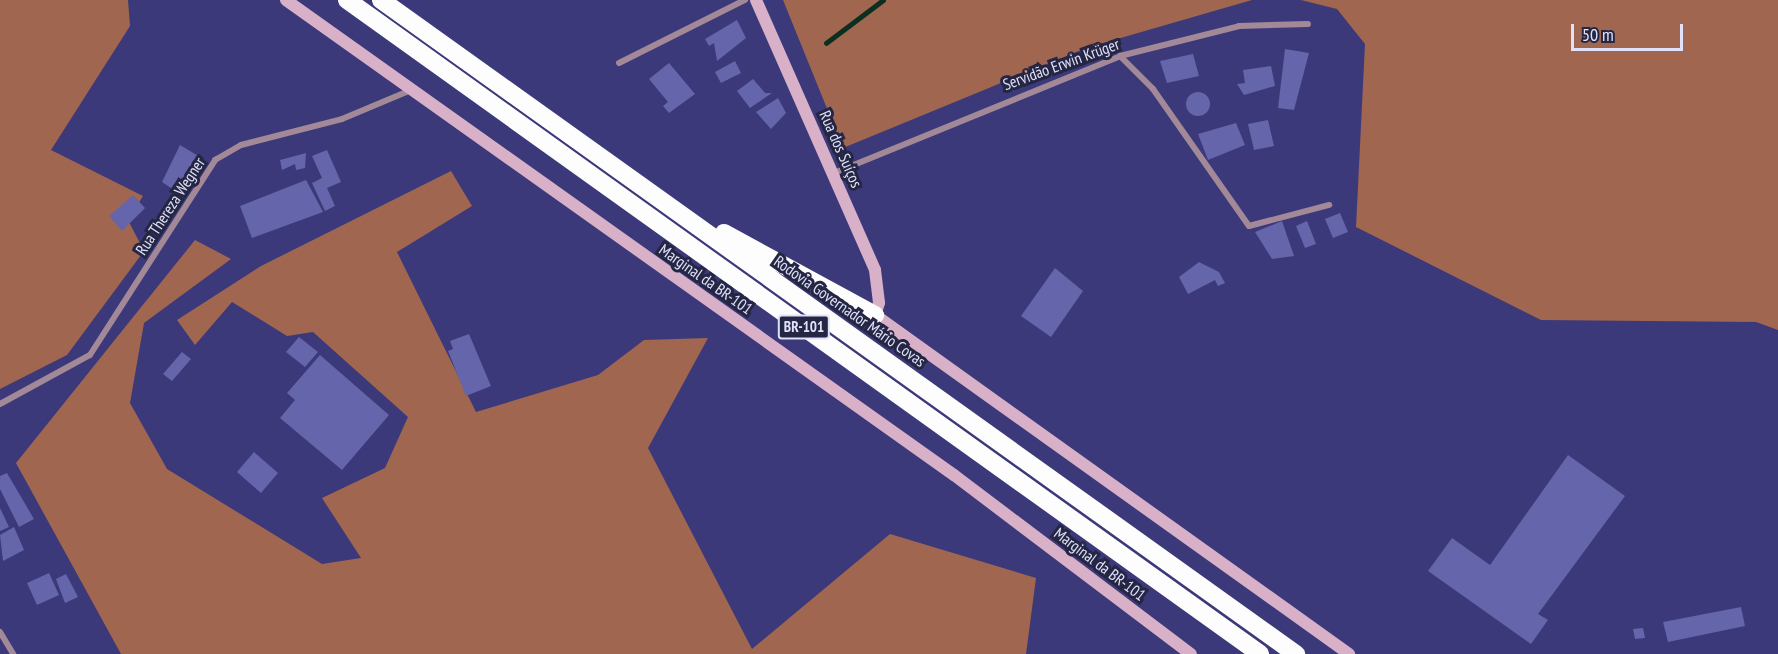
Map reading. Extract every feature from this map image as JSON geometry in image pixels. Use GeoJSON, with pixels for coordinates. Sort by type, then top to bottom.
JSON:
{"type":"FeatureCollection","features":[{"type":"Feature","properties":{"kind":"highway","name":"BR-101"},"geometry":{"type":"LineString","coordinates":[[347,0],[1260,654]]}},
{"type":"Feature","properties":{"kind":"highway","name":"Rodovia Governador Mário Covas"},"geometry":{"type":"LineString","coordinates":[[381,0],[1296,654]]}},
{"type":"Feature","properties":{"kind":"highway"},"geometry":{"type":"LineString","coordinates":[[651,194],[875,315]]}},
{"type":"Feature","properties":{"kind":"main road","name":"Marginal da BR-101"},"geometry":{"type":"LineString","coordinates":[[286,0],[954,475],[1191,654]]}},
{"type":"Feature","properties":{"kind":"main road","name":"Rua dos Suíços"},"geometry":{"type":"LineString","coordinates":[[756,0],[875,270],[879,288],[875,315]]}},
{"type":"Feature","properties":{"kind":"main road"},"geometry":{"type":"LineString","coordinates":[[875,315],[1349,654]]}},
{"type":"Feature","properties":{"kind":"street"},"geometry":{"type":"LineString","coordinates":[[620,63],[745,0]]}},
{"type":"Feature","properties":{"kind":"street","name":"Servidão Erwin Krüger"},"geometry":{"type":"LineString","coordinates":[[834,173],[1120,56],[1221,30],[1308,24]]}},
{"type":"Feature","properties":{"kind":"street"},"geometry":{"type":"LineString","coordinates":[[1120,56],[1153,89],[1249,226],[1329,205]]}},
{"type":"Feature","properties":{"kind":"street","name":"Rua Thereza Wegner"},"geometry":{"type":"LineString","coordinates":[[0,405],[90,356],[215,160],[241,145],[342,119],[411,90]]}},
{"type":"Feature","properties":{"kind":"street"},"geometry":{"type":"LineString","coordinates":[[0,632],[13,654]]}},
{"type":"Feature","properties":{"kind":"shaded area"},"geometry":{"type":"Polygon","coordinates":[[[0,0],[128,0],[130,26],[51,150],[143,196],[128,220],[144,251],[67,355],[0,389],[0,0]]]}},
{"type":"Feature","properties":{"kind":"shaded area"},"geometry":{"type":"Polygon","coordinates":[[[783,0],[1252,0],[1086,48],[843,148],[783,0]]]}},
{"type":"Feature","properties":{"kind":"shaded area"},"geometry":{"type":"Polygon","coordinates":[[[1301,0],[1778,0],[1778,330],[1756,322],[1541,320],[1356,227],[1365,44],[1337,9],[1301,0]]]}},
{"type":"Feature","properties":{"kind":"shaded area"},"geometry":{"type":"Polygon","coordinates":[[[451,171],[472,206],[397,252],[476,412],[598,375],[644,340],[708,338],[648,448],[752,649],[890,534],[1036,578],[1026,654],[121,654],[16,463],[195,240],[231,259],[144,323],[130,403],[167,469],[322,564],[361,558],[322,498],[385,468],[408,417],[313,332],[287,336],[232,302],[195,345],[177,320],[261,266],[451,171]]]}},
{"type":"Feature","properties":{"kind":"building"},"geometry":{"type":"Polygon","coordinates":[[[737,20],[746,38],[717,61],[714,43],[709,46],[705,39],[737,20]]]}},
{"type":"Feature","properties":{"kind":"building"},"geometry":{"type":"Polygon","coordinates":[[[1285,49],[1309,53],[1294,110],[1278,108],[1285,49]]]}},
{"type":"Feature","properties":{"kind":"building"},"geometry":{"type":"Polygon","coordinates":[[[1193,54],[1199,76],[1167,83],[1160,61],[1193,54]]]}},
{"type":"Feature","properties":{"kind":"building"},"geometry":{"type":"Polygon","coordinates":[[[735,61],[741,73],[721,83],[715,72],[735,61]]]}},
{"type":"Feature","properties":{"kind":"building"},"geometry":{"type":"Polygon","coordinates":[[[669,63],[695,94],[669,113],[663,106],[668,102],[649,79],[669,63]]]}},
{"type":"Feature","properties":{"kind":"building"},"geometry":{"type":"Polygon","coordinates":[[[1271,66],[1275,86],[1244,95],[1237,84],[1245,83],[1243,70],[1271,66]]]}},
{"type":"Feature","properties":{"kind":"building"},"geometry":{"type":"Polygon","coordinates":[[[753,79],[765,93],[772,93],[750,108],[737,91],[753,79]]]}},
{"type":"Feature","properties":{"kind":"building"},"geometry":{"type":"Polygon","coordinates":[[[1198,92],[1207,95],[1210,104],[1207,113],[1198,116],[1189,113],[1186,104],[1189,95],[1198,92]]]}},
{"type":"Feature","properties":{"kind":"building"},"geometry":{"type":"Polygon","coordinates":[[[778,98],[786,113],[771,129],[756,112],[778,98]]]}},
{"type":"Feature","properties":{"kind":"building"},"geometry":{"type":"Polygon","coordinates":[[[1268,120],[1274,146],[1254,150],[1248,124],[1268,120]]]}},
{"type":"Feature","properties":{"kind":"building"},"geometry":{"type":"Polygon","coordinates":[[[1236,123],[1245,145],[1208,160],[1198,134],[1236,123]]]}},
{"type":"Feature","properties":{"kind":"building"},"geometry":{"type":"Polygon","coordinates":[[[180,145],[200,157],[177,192],[162,182],[180,145]]]}},
{"type":"Feature","properties":{"kind":"building"},"geometry":{"type":"Polygon","coordinates":[[[327,150],[341,182],[327,188],[335,206],[325,211],[312,183],[322,178],[312,156],[327,150]]]}},
{"type":"Feature","properties":{"kind":"building"},"geometry":{"type":"Polygon","coordinates":[[[306,153],[305,168],[296,170],[295,164],[282,170],[280,160],[306,153]]]}},
{"type":"Feature","properties":{"kind":"building"},"geometry":{"type":"Polygon","coordinates":[[[306,180],[323,212],[252,238],[240,206],[306,180]]]}},
{"type":"Feature","properties":{"kind":"building"},"geometry":{"type":"Polygon","coordinates":[[[133,195],[145,208],[122,231],[109,216],[133,195]]]}},
{"type":"Feature","properties":{"kind":"building"},"geometry":{"type":"Polygon","coordinates":[[[1340,213],[1348,232],[1333,238],[1325,219],[1340,213]]]}},
{"type":"Feature","properties":{"kind":"building"},"geometry":{"type":"Polygon","coordinates":[[[1282,221],[1294,256],[1272,259],[1255,232],[1282,221]]]}},
{"type":"Feature","properties":{"kind":"building"},"geometry":{"type":"Polygon","coordinates":[[[1307,221],[1316,244],[1305,248],[1296,226],[1307,221]]]}},
{"type":"Feature","properties":{"kind":"building"},"geometry":{"type":"Polygon","coordinates":[[[1199,262],[1219,272],[1225,283],[1218,286],[1215,280],[1188,294],[1179,277],[1199,262]]]}},
{"type":"Feature","properties":{"kind":"building"},"geometry":{"type":"Polygon","coordinates":[[[1055,268],[1083,291],[1051,337],[1021,316],[1055,268]]]}},
{"type":"Feature","properties":{"kind":"building"},"geometry":{"type":"Polygon","coordinates":[[[469,334],[491,386],[466,396],[448,351],[453,349],[450,341],[469,334]]]}},
{"type":"Feature","properties":{"kind":"building"},"geometry":{"type":"Polygon","coordinates":[[[299,337],[318,352],[305,367],[286,352],[299,337]]]}},
{"type":"Feature","properties":{"kind":"building"},"geometry":{"type":"Polygon","coordinates":[[[182,352],[191,359],[172,381],[163,374],[182,352]]]}},
{"type":"Feature","properties":{"kind":"building"},"geometry":{"type":"Polygon","coordinates":[[[320,355],[389,415],[342,470],[280,418],[295,400],[287,393],[320,355]]]}},
{"type":"Feature","properties":{"kind":"building"},"geometry":{"type":"Polygon","coordinates":[[[254,452],[278,473],[261,493],[237,472],[254,452]]]}},
{"type":"Feature","properties":{"kind":"building"},"geometry":{"type":"Polygon","coordinates":[[[1568,455],[1625,496],[1538,614],[1548,620],[1531,644],[1428,571],[1452,538],[1490,565],[1568,455]]]}},
{"type":"Feature","properties":{"kind":"building"},"geometry":{"type":"Polygon","coordinates":[[[7,473],[34,519],[19,527],[0,489],[0,476],[7,473]]]}},
{"type":"Feature","properties":{"kind":"building"},"geometry":{"type":"Polygon","coordinates":[[[0,508],[9,527],[0,531],[0,508]]]}},
{"type":"Feature","properties":{"kind":"building"},"geometry":{"type":"Polygon","coordinates":[[[14,527],[24,550],[3,561],[0,535],[14,527]]]}},
{"type":"Feature","properties":{"kind":"building"},"geometry":{"type":"Polygon","coordinates":[[[49,573],[59,595],[37,605],[27,583],[49,573]]]}},
{"type":"Feature","properties":{"kind":"building"},"geometry":{"type":"Polygon","coordinates":[[[66,574],[78,597],[65,603],[56,579],[66,574]]]}},
{"type":"Feature","properties":{"kind":"building"},"geometry":{"type":"Polygon","coordinates":[[[1741,607],[1745,626],[1668,642],[1663,622],[1741,607]]]}},
{"type":"Feature","properties":{"kind":"building"},"geometry":{"type":"Polygon","coordinates":[[[1643,628],[1645,638],[1635,639],[1633,629],[1643,628]]]}},
{"type":"Feature","properties":{"kind":"waterway"},"geometry":{"type":"LineString","coordinates":[[826,43],[883,0]]}}]}
